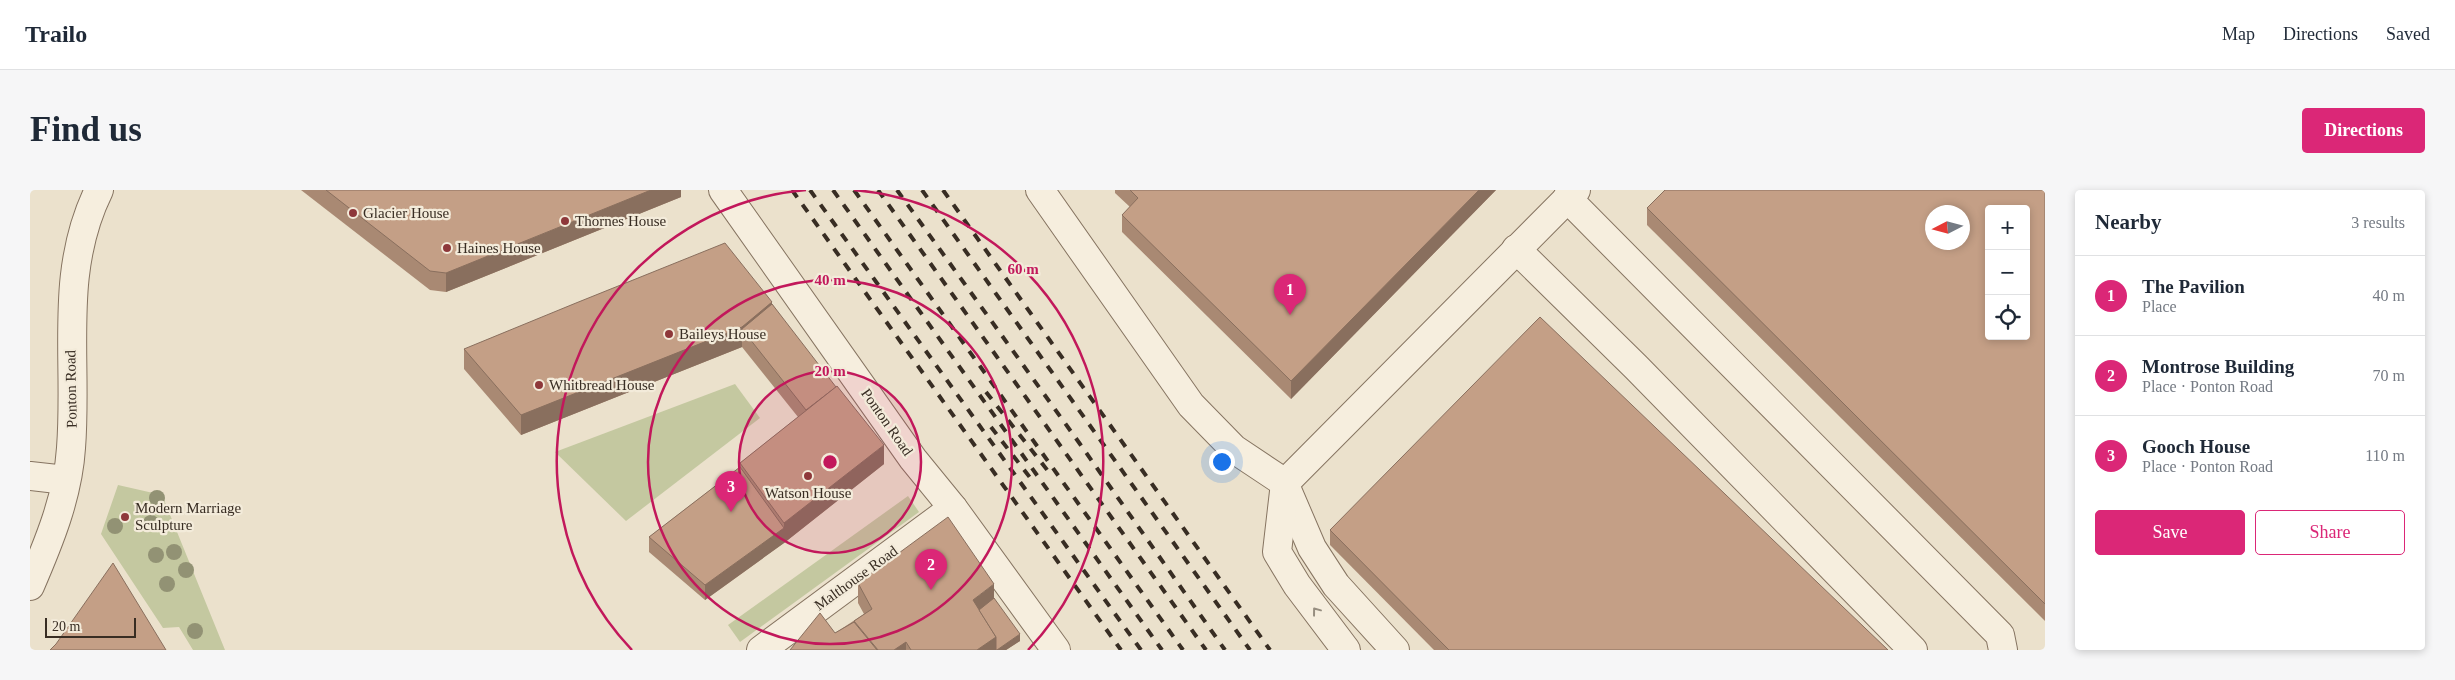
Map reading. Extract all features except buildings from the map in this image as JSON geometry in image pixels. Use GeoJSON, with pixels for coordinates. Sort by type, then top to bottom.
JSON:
{"type":"FeatureCollection","features":[{"type":"Feature","properties":{"kind":"street","name":"Ponton Road"},"geometry":{"type":"LineString","coordinates":[[31,583],[50,538],[63,498],[71,450],[73,393],[70,328],[73,276],[86,215],[99,190]]}},
{"type":"Feature","properties":{"kind":"street","name":"Ponton Road"},"geometry":{"type":"LineString","coordinates":[[724,190],[913,459],[953,508],[1056,650]]}},
{"type":"Feature","properties":{"kind":"street"},"geometry":{"type":"LineString","coordinates":[[1040,190],[1191,405],[1234,449],[1285,483],[1312,548],[1336,585],[1395,650]]}},
{"type":"Feature","properties":{"kind":"street"},"geometry":{"type":"LineString","coordinates":[[1346,650],[1297,585],[1277,552],[1285,483],[1571,194],[2000,635],[2003,650]]}},
{"type":"Feature","properties":{"kind":"street"},"geometry":{"type":"LineString","coordinates":[[1516,249],[1636,368],[1913,650]]}},
{"type":"Feature","properties":{"kind":"street"},"geometry":{"type":"LineString","coordinates":[[30,476],[66,480]]}},
{"type":"Feature","properties":{"kind":"street","name":"Malthouse Road"},"geometry":{"type":"LineString","coordinates":[[761,650],[953,508]]}},
{"type":"Feature","properties":{"kind":"green space"},"geometry":{"type":"Polygon","coordinates":[[[735,384],[760,418],[626,521],[555,452],[735,384]]]}},
{"type":"Feature","properties":{"kind":"green space"},"geometry":{"type":"Polygon","coordinates":[[[118,485],[162,495],[225,650],[193,650],[179,627],[163,628],[101,534],[118,485]]]}},
{"type":"Feature","properties":{"kind":"green space"},"geometry":{"type":"Polygon","coordinates":[[[908,496],[919,512],[740,642],[728,625],[908,496]]]}},
{"type":"Feature","properties":{"kind":"railway"},"geometry":{"type":"LineString","coordinates":[[792,190],[1121,650]]}},
{"type":"Feature","properties":{"kind":"railway"},"geometry":{"type":"LineString","coordinates":[[810,190],[1141,650]]}},
{"type":"Feature","properties":{"kind":"railway"},"geometry":{"type":"LineString","coordinates":[[833,190],[1162,650]]}},
{"type":"Feature","properties":{"kind":"railway"},"geometry":{"type":"LineString","coordinates":[[854,190],[1183,650]]}},
{"type":"Feature","properties":{"kind":"railway"},"geometry":{"type":"LineString","coordinates":[[878,190],[1206,650]]}},
{"type":"Feature","properties":{"kind":"railway"},"geometry":{"type":"LineString","coordinates":[[897,190],[1080,444],[1225,650]]}},
{"type":"Feature","properties":{"kind":"railway"},"geometry":{"type":"LineString","coordinates":[[922,190],[1250,650]]}},
{"type":"Feature","properties":{"kind":"railway"},"geometry":{"type":"LineString","coordinates":[[943,190],[1270,650]]}},
{"type":"Feature","properties":{"kind":"railway"},"geometry":{"type":"LineString","coordinates":[[986,392],[1048,471]]}},
{"type":"Feature","properties":{"kind":"railway"},"geometry":{"type":"LineString","coordinates":[[991,427],[1035,484]]}},
{"type":"Feature","properties":{"kind":"place","name":"Glacier House"},"geometry":{"type":"Point","coordinates":[353,213]}},
{"type":"Feature","properties":{"kind":"place","name":"Thornes House"},"geometry":{"type":"Point","coordinates":[565,221]}},
{"type":"Feature","properties":{"kind":"place","name":"Haines House"},"geometry":{"type":"Point","coordinates":[447,248]}},
{"type":"Feature","properties":{"kind":"place","name":"The Pavilion"},"geometry":{"type":"Point","coordinates":[1290,315]}},
{"type":"Feature","properties":{"kind":"place","name":"Baileys House"},"geometry":{"type":"Point","coordinates":[669,334]}},
{"type":"Feature","properties":{"kind":"place","name":"Whitbread House"},"geometry":{"type":"Point","coordinates":[539,385]}},
{"type":"Feature","properties":{"kind":"place","name":"Watson House"},"geometry":{"type":"Point","coordinates":[808,476]}},
{"type":"Feature","properties":{"kind":"place","name":"Gooch House"},"geometry":{"type":"Point","coordinates":[731,512]}},
{"type":"Feature","properties":{"kind":"place","name":"Modern Marriage Sculpture"},"geometry":{"type":"Point","coordinates":[125,517]}},
{"type":"Feature","properties":{"kind":"place","name":"Montrose Building"},"geometry":{"type":"Point","coordinates":[931,590]}}]}
